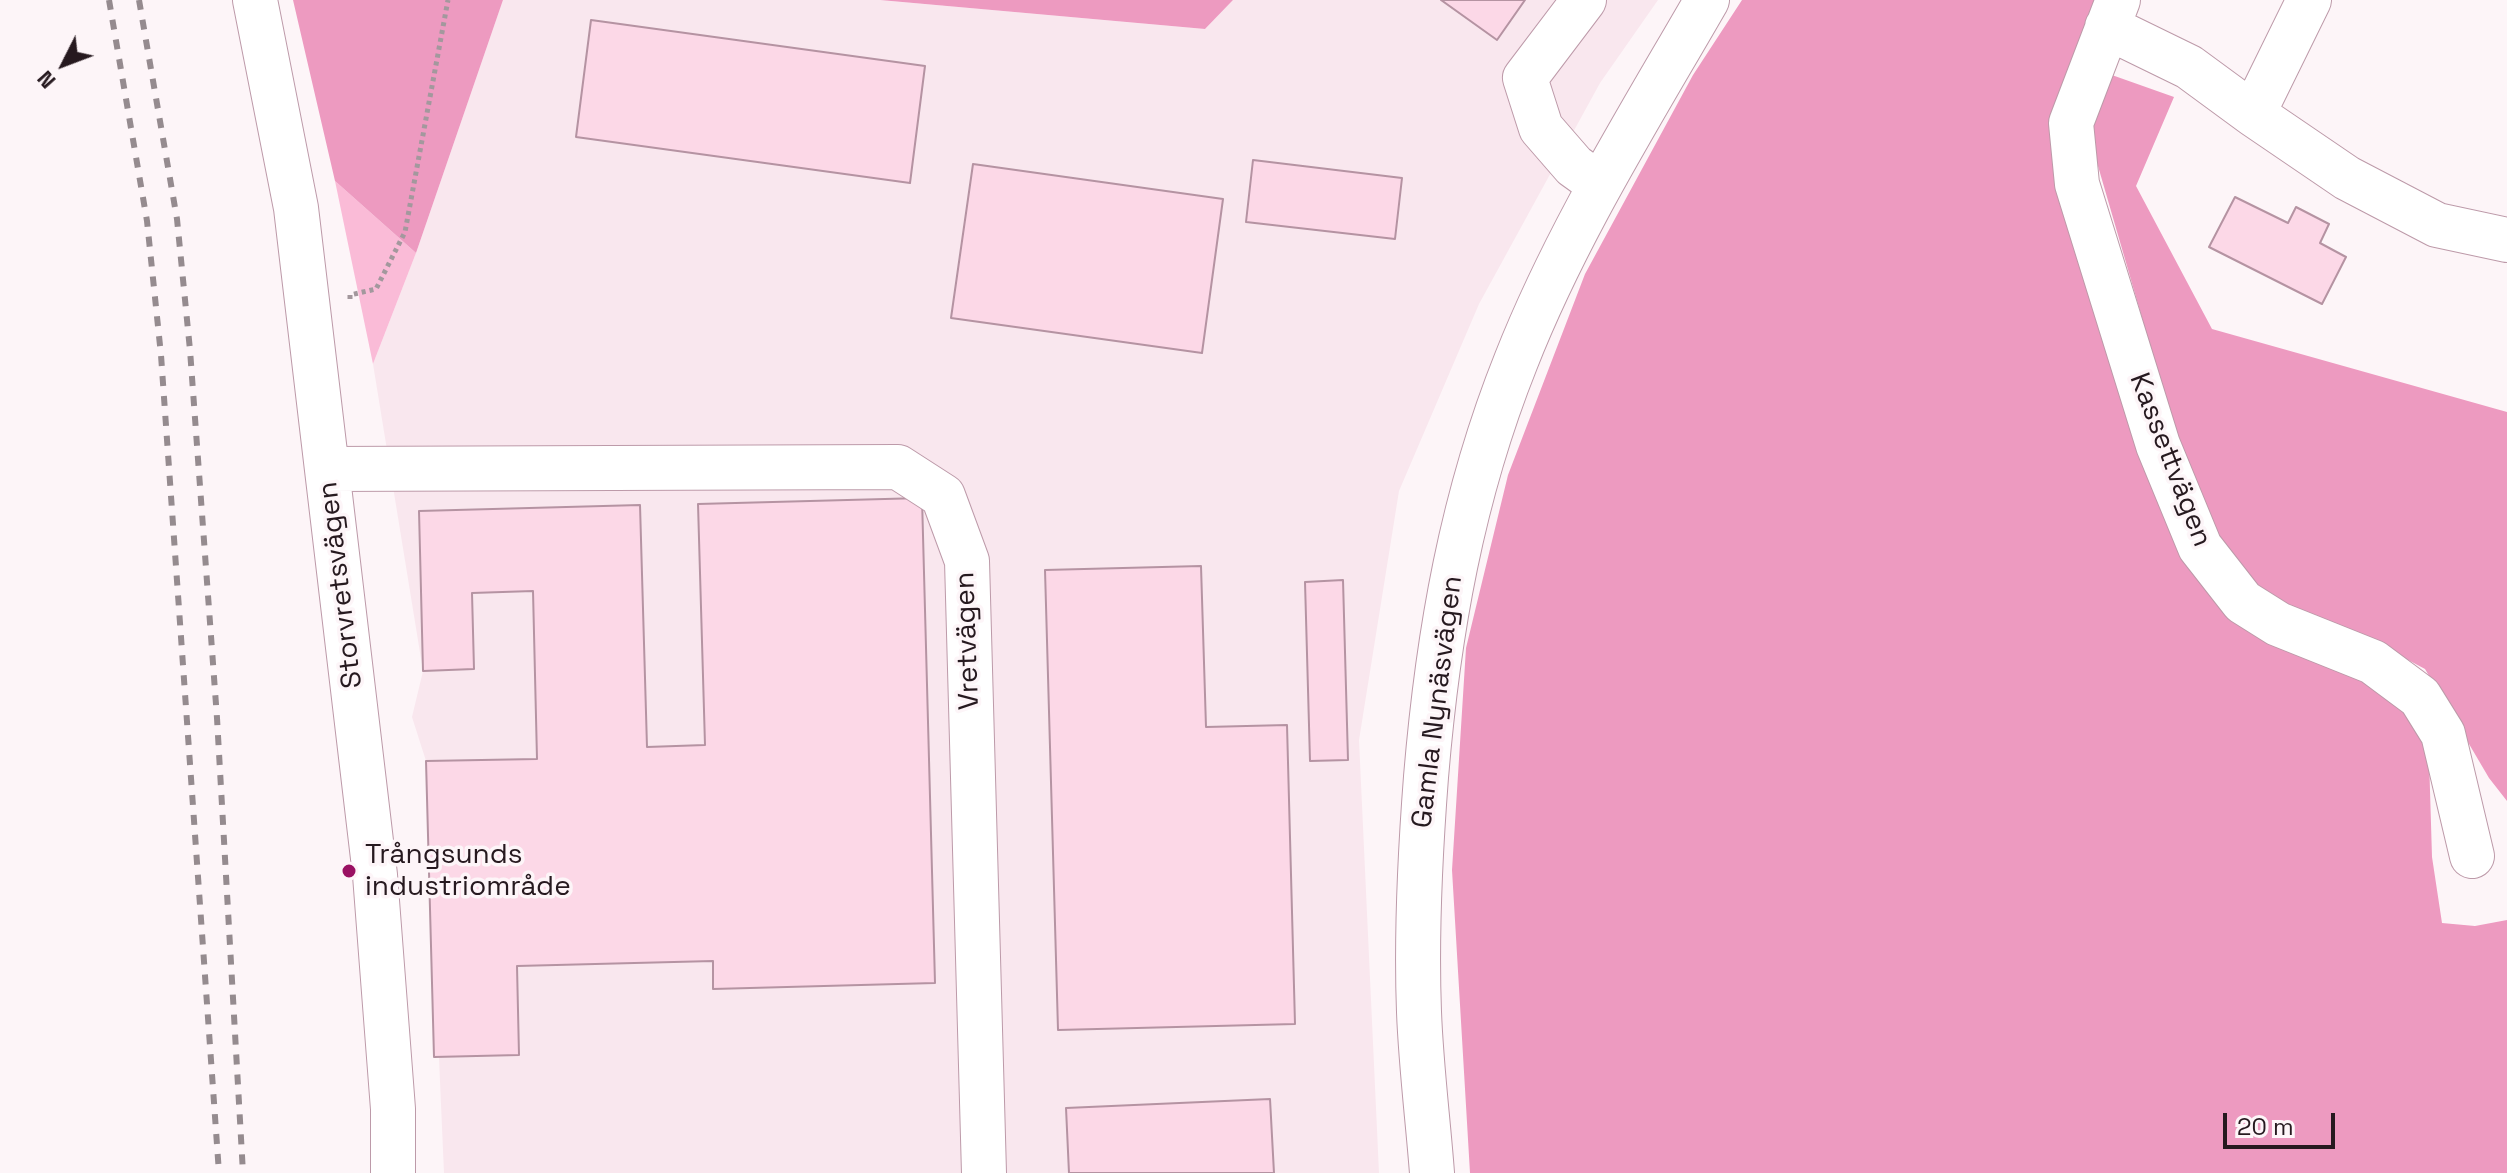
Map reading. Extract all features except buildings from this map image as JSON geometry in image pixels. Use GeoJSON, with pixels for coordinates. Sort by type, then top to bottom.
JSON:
{"type":"FeatureCollection","features":[{"type":"Feature","properties":{"kind":"street","name":"Storvretsvägen"},"geometry":{"type":"LineString","coordinates":[[255,0],[296,208],[375,875],[393,1109],[393,1173]]}},
{"type":"Feature","properties":{"kind":"street"},"geometry":{"type":"LineString","coordinates":[[1584,0],[1525,78],[1541,128],[1574,166],[1599,184]]}},
{"type":"Feature","properties":{"kind":"street","name":"Gamla Nynäsvägen"},"geometry":{"type":"LineString","coordinates":[[1432,1173],[1419,1013],[1419,862],[1434,683],[1450,584],[1483,452],[1516,361],[1561,259],[1599,184],[1707,0]]}},
{"type":"Feature","properties":{"kind":"street"},"geometry":{"type":"LineString","coordinates":[[2253,114],[2309,0]]}},
{"type":"Feature","properties":{"kind":"street"},"geometry":{"type":"LineString","coordinates":[[2113,14],[2347,178],[2437,225],[2507,240]]}},
{"type":"Feature","properties":{"kind":"street","name":"Kassettvägen"},"geometry":{"type":"LineString","coordinates":[[2113,14],[2071,123],[2077,184],[2158,445],[2200,547],[2243,602],[2278,624],[2373,662],[2420,697],[2443,734],[2472,856]]}},
{"type":"Feature","properties":{"kind":"street","name":"Vretvägen"},"geometry":{"type":"LineString","coordinates":[[327,469],[898,467],[943,496],[967,561],[984,1173]]}},
{"type":"Feature","properties":{"kind":"path"},"geometry":{"type":"LineString","coordinates":[[351,311],[350,295],[376,289],[405,232],[448,0]]}},
{"type":"Feature","properties":{"kind":"shaded area"},"geometry":{"type":"Polygon","coordinates":[[[293,0],[503,0],[416,253],[335,181],[293,0]]]}},
{"type":"Feature","properties":{"kind":"shaded area"},"geometry":{"type":"Polygon","coordinates":[[[503,0],[880,0],[1205,29],[1233,0],[1658,0],[1600,83],[1479,304],[1399,491],[1359,740],[1379,1173],[444,1173],[426,761],[412,717],[423,671],[373,364],[416,253],[503,0]]]}},
{"type":"Feature","properties":{"kind":"shaded area"},"geometry":{"type":"Polygon","coordinates":[[[880,0],[1233,0],[1205,29],[880,0]]]}},
{"type":"Feature","properties":{"kind":"shaded area"},"geometry":{"type":"Polygon","coordinates":[[[1742,0],[2095,0],[2052,120],[2191,557],[2366,674],[2423,725],[2429,757],[2432,857],[2442,923],[2475,926],[2507,920],[2507,1173],[1470,1173],[1452,870],[1466,648],[1508,475],[1585,274],[1693,75],[1742,0]]]}},
{"type":"Feature","properties":{"kind":"shaded area"},"geometry":{"type":"Polygon","coordinates":[[[2109,74],[2174,97],[2136,186],[2212,329],[2507,412],[2507,801],[2489,778],[2425,669],[2354,631],[2259,595],[2217,543],[2176,435],[2089,135],[2109,74]]]}},
{"type":"Feature","properties":{"kind":"shaded area"},"geometry":{"type":"Polygon","coordinates":[[[335,181],[416,253],[373,364],[335,181]]]}},
{"type":"Feature","properties":{"kind":"railway"},"geometry":{"type":"LineString","coordinates":[[109,0],[147,221],[161,355],[219,1173]]}},
{"type":"Feature","properties":{"kind":"railway"},"geometry":{"type":"LineString","coordinates":[[139,0],[177,219],[190,350],[217,718],[243,1173]]}},
{"type":"Feature","properties":{"kind":"place","name":"Trångsunds industriområde"},"geometry":{"type":"Point","coordinates":[349,871]}}]}
